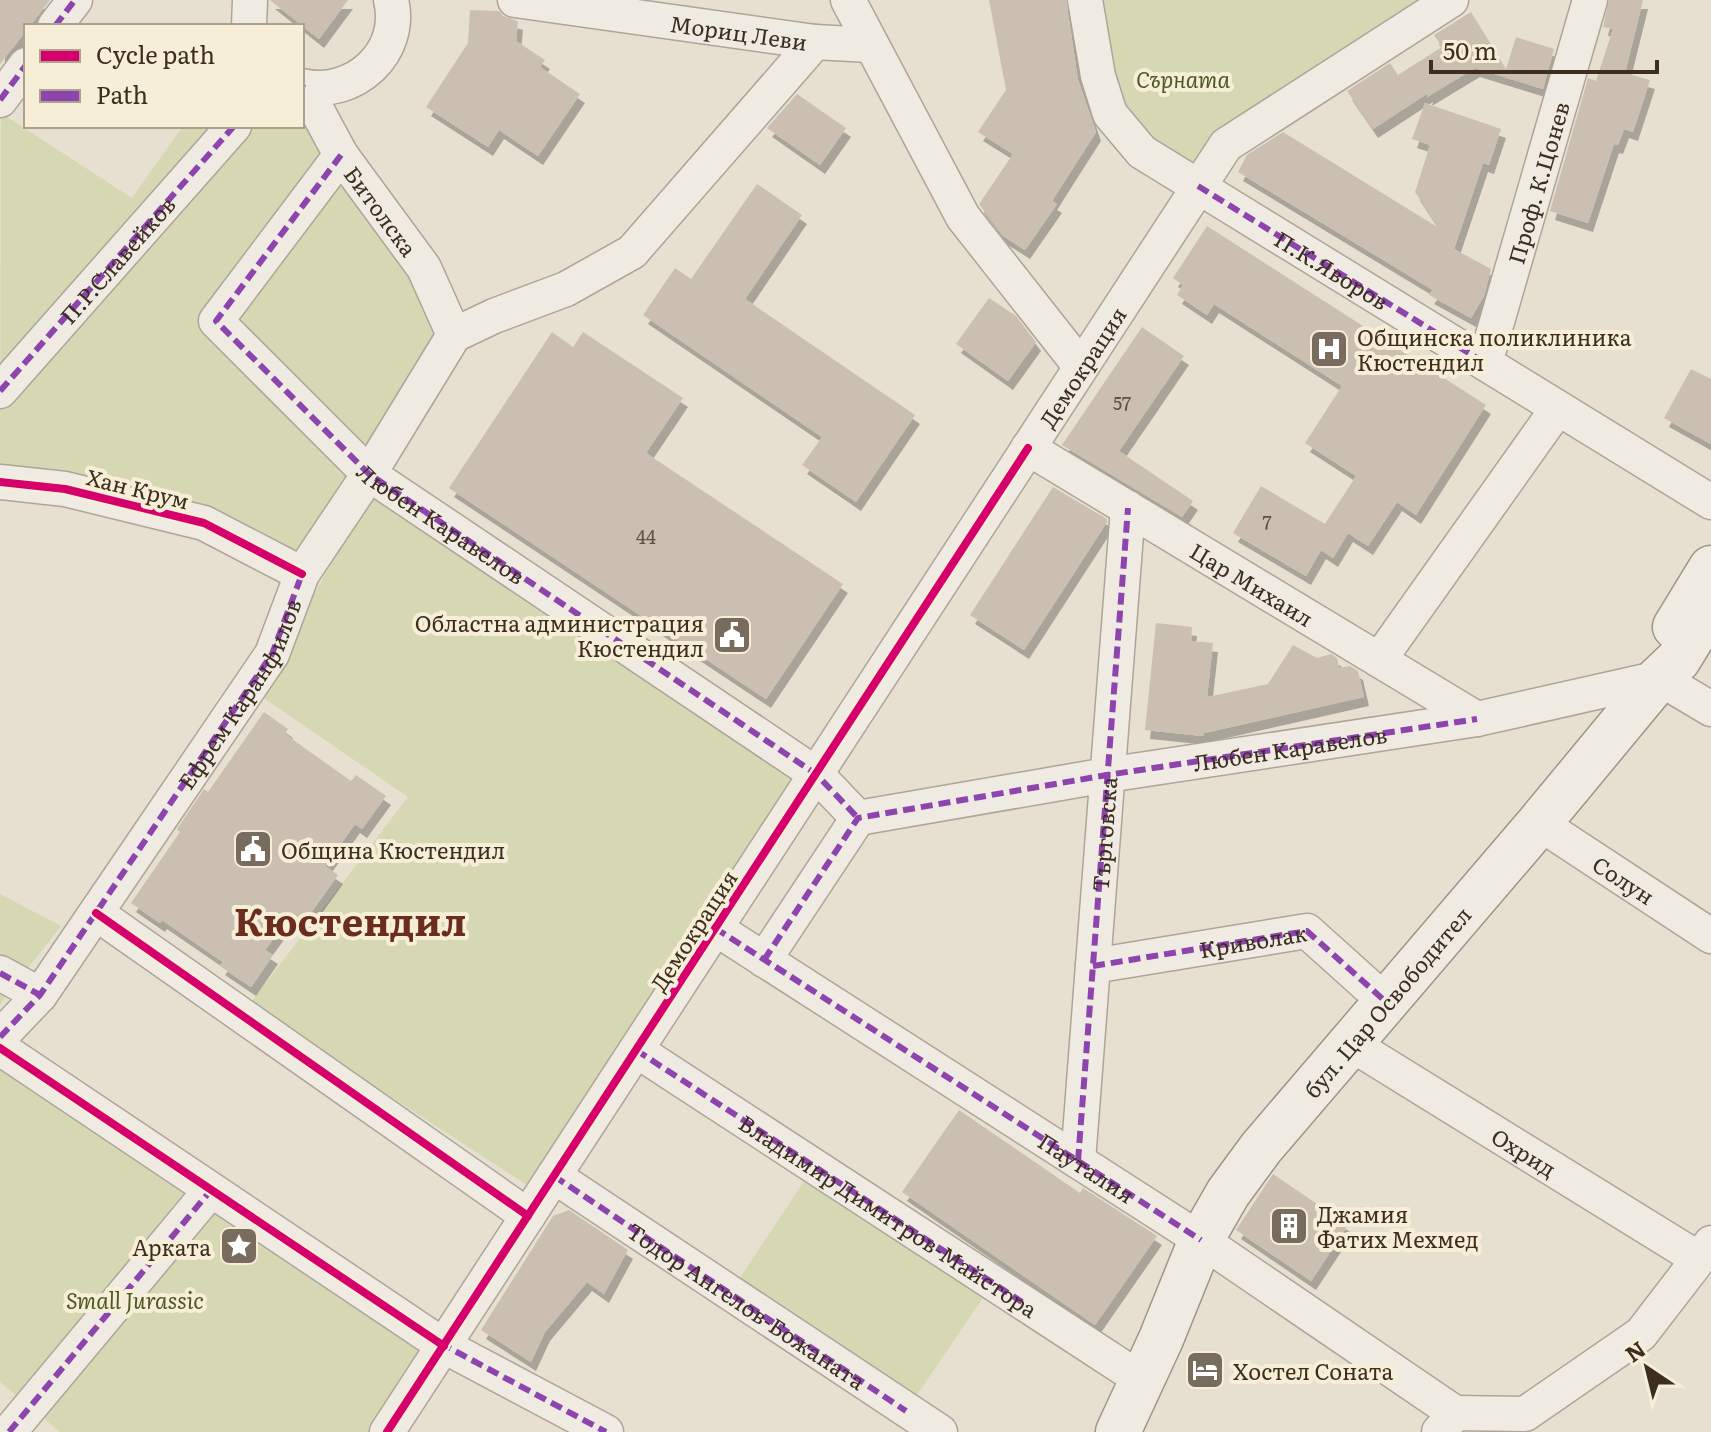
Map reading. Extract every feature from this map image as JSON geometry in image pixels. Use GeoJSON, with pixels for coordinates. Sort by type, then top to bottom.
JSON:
{"type":"FeatureCollection","features":[{"type":"Feature","properties":{"kind":"main road"},"geometry":{"type":"LineString","coordinates":[[1659,678],[1662,649],[1711,568]]}},
{"type":"Feature","properties":{"kind":"main road","name":"бул. Цар Освободител"},"geometry":{"type":"LineString","coordinates":[[1118,1432],[1201,1240],[1228,1193],[1261,1148],[1659,678],[1678,660],[1711,607]]}},
{"type":"Feature","properties":{"kind":"street"},"geometry":{"type":"LineString","coordinates":[[57,24],[75,0]]}},
{"type":"Feature","properties":{"kind":"street"},"geometry":{"type":"LineString","coordinates":[[304,87],[329,89],[352,82],[371,69],[385,50],[393,28],[391,0]]}},
{"type":"Feature","properties":{"kind":"street","name":"Мориц Леви"},"geometry":{"type":"LineString","coordinates":[[515,0],[815,42],[870,45]]}},
{"type":"Feature","properties":{"kind":"street"},"geometry":{"type":"LineString","coordinates":[[848,0],[963,217],[1081,367]]}},
{"type":"Feature","properties":{"kind":"street","name":"П.К.Яворов"},"geometry":{"type":"LineString","coordinates":[[1085,0],[1098,76],[1110,114],[1142,152],[1711,502]]}},
{"type":"Feature","properties":{"kind":"street","name":"Демокрация"},"geometry":{"type":"LineString","coordinates":[[387,1432],[1226,145],[1451,0]]}},
{"type":"Feature","properties":{"kind":"street","name":"Проф. К.Цонев"},"geometry":{"type":"LineString","coordinates":[[1485,363],[1590,0]]}},
{"type":"Feature","properties":{"kind":"street"},"geometry":{"type":"LineString","coordinates":[[454,335],[566,289],[632,252],[815,42]]}},
{"type":"Feature","properties":{"kind":"street"},"geometry":{"type":"LineString","coordinates":[[0,100],[24,68]]}},
{"type":"Feature","properties":{"kind":"street","name":"Битолска"},"geometry":{"type":"LineString","coordinates":[[304,89],[341,155],[424,268],[454,335]]}},
{"type":"Feature","properties":{"kind":"street","name":"П.Р.Славейков"},"geometry":{"type":"LineString","coordinates":[[0,391],[232,128]]}},
{"type":"Feature","properties":{"kind":"street","name":"Любен Kаравелов"},"geometry":{"type":"LineString","coordinates":[[341,155],[216,321],[369,474],[816,774],[858,818],[1107,775],[1477,719],[1659,678]]}},
{"type":"Feature","properties":{"kind":"street","name":"Ефрем Каранфилов"},"geometry":{"type":"LineString","coordinates":[[0,1037],[40,995],[272,654],[302,574],[369,474],[454,335]]}},
{"type":"Feature","properties":{"kind":"street"},"geometry":{"type":"LineString","coordinates":[[1379,660],[1558,408]]}},
{"type":"Feature","properties":{"kind":"street","name":"Цар Михаил"},"geometry":{"type":"LineString","coordinates":[[1028,448],[1477,719]]}},
{"type":"Feature","properties":{"kind":"street","name":"Хан Крум"},"geometry":{"type":"LineString","coordinates":[[0,482],[65,489],[204,523],[302,574]]}},
{"type":"Feature","properties":{"kind":"street","name":"Търговска"},"geometry":{"type":"LineString","coordinates":[[1078,1161],[1128,508]]}},
{"type":"Feature","properties":{"kind":"street"},"geometry":{"type":"LineString","coordinates":[[1659,678],[1711,709]]}},
{"type":"Feature","properties":{"kind":"street"},"geometry":{"type":"LineString","coordinates":[[764,960],[858,818]]}},
{"type":"Feature","properties":{"kind":"street","name":"Солун"},"geometry":{"type":"LineString","coordinates":[[1539,823],[1711,936]]}},
{"type":"Feature","properties":{"kind":"street"},"geometry":{"type":"LineString","coordinates":[[96,913],[528,1216]]}},
{"type":"Feature","properties":{"kind":"street","name":"Пауталия"},"geometry":{"type":"LineString","coordinates":[[715,928],[1201,1240],[1447,1423]]}},
{"type":"Feature","properties":{"kind":"street","name":"Криволак"},"geometry":{"type":"LineString","coordinates":[[1093,966],[1307,931],[1386,1002]]}},
{"type":"Feature","properties":{"kind":"street"},"geometry":{"type":"LineString","coordinates":[[0,973],[40,995]]}},
{"type":"Feature","properties":{"kind":"street","name":"Охрид"},"geometry":{"type":"LineString","coordinates":[[1351,1044],[1704,1250]]}},
{"type":"Feature","properties":{"kind":"street"},"geometry":{"type":"LineString","coordinates":[[0,1048],[444,1346],[606,1432]]}},
{"type":"Feature","properties":{"kind":"street","name":"Владимир Димитров-Майстора"},"geometry":{"type":"LineString","coordinates":[[636,1050],[1142,1380]]}},
{"type":"Feature","properties":{"kind":"street","name":"Тодор Ангелов-Божаната"},"geometry":{"type":"LineString","coordinates":[[554,1176],[898,1421],[940,1432]]}},
{"type":"Feature","properties":{"kind":"street"},"geometry":{"type":"LineString","coordinates":[[9,1432],[211,1190]]}},
{"type":"Feature","properties":{"kind":"street"},"geometry":{"type":"LineString","coordinates":[[1447,1423],[1525,1414],[1641,1334],[1704,1250]]}},
{"type":"Feature","properties":{"kind":"green space","name":"Сърната"},"geometry":{"type":"Polygon","coordinates":[[[1085,0],[1451,0],[1198,186],[1142,152],[1085,0]]]}},
{"type":"Feature","properties":{"kind":"green space"},"geometry":{"type":"Polygon","coordinates":[[[1,113],[132,198],[182,128],[304,128],[304,118],[454,335],[302,574],[204,523],[0,487],[1,113]]]}},
{"type":"Feature","properties":{"kind":"green space"},"geometry":{"type":"Polygon","coordinates":[[[373,489],[801,775],[527,1185],[249,1005],[408,797],[258,694],[373,489]]]}},
{"type":"Feature","properties":{"kind":"green space"},"geometry":{"type":"Polygon","coordinates":[[[0,894],[61,926],[0,1004],[0,894]]]}},
{"type":"Feature","properties":{"kind":"green space","name":"Small Jurassic"},"geometry":{"type":"Polygon","coordinates":[[[0,1048],[444,1346],[387,1432],[60,1432],[0,1382],[0,1048]]]}},
{"type":"Feature","properties":{"kind":"green space"},"geometry":{"type":"Polygon","coordinates":[[[814,1166],[993,1283],[906,1411],[730,1293],[814,1166]]]}},
{"type":"Feature","properties":{"kind":"building"},"geometry":{"type":"Polygon","coordinates":[[[0,0],[50,0],[32,24],[24,24],[24,34],[0,64],[0,0]]]}},
{"type":"Feature","properties":{"kind":"building"},"geometry":{"type":"Polygon","coordinates":[[[270,0],[348,0],[319,39],[270,0]]]}},
{"type":"Feature","properties":{"kind":"building"},"geometry":{"type":"Polygon","coordinates":[[[989,0],[1066,0],[1078,80],[1096,132],[1052,201],[1057,204],[1025,250],[1003,236],[979,204],[1013,154],[978,132],[1006,90],[989,0]]]}},
{"type":"Feature","properties":{"kind":"building"},"geometry":{"type":"Polygon","coordinates":[[[1609,0],[1643,0],[1625,73],[1650,80],[1633,132],[1624,129],[1618,145],[1614,144],[1588,223],[1550,211],[1588,78],[1596,81],[1613,29],[1603,27],[1609,0]]]}},
{"type":"Feature","properties":{"kind":"building"},"geometry":{"type":"Polygon","coordinates":[[[470,10],[499,11],[503,16],[518,21],[516,41],[545,60],[540,67],[580,94],[538,156],[499,130],[488,147],[426,107],[468,43],[470,10]]]}},
{"type":"Feature","properties":{"kind":"building"},"geometry":{"type":"Polygon","coordinates":[[[1471,12],[1506,69],[1516,37],[1554,49],[1543,89],[1475,68],[1427,97],[1428,93],[1373,129],[1347,91],[1390,63],[1398,75],[1442,47],[1434,35],[1471,12]]]}},
{"type":"Feature","properties":{"kind":"building"},"geometry":{"type":"Polygon","coordinates":[[[797,94],[846,128],[820,165],[767,128],[797,94]]]}},
{"type":"Feature","properties":{"kind":"building"},"geometry":{"type":"Polygon","coordinates":[[[1425,103],[1501,129],[1489,165],[1483,163],[1454,249],[1491,269],[1484,296],[1471,318],[1429,295],[1433,290],[1238,172],[1247,155],[1283,132],[1439,228],[1415,192],[1430,145],[1412,139],[1425,103]]]}},
{"type":"Feature","properties":{"kind":"building"},"geometry":{"type":"Polygon","coordinates":[[[757,184],[802,215],[745,299],[915,415],[856,502],[802,465],[822,437],[643,315],[675,268],[691,279],[757,184]]]}},
{"type":"Feature","properties":{"kind":"building","name":"Общинска поликлиника Кюстендил"},"geometry":{"type":"Polygon","coordinates":[[[1207,226],[1486,405],[1416,515],[1397,502],[1368,546],[1348,533],[1333,558],[1321,550],[1306,576],[1233,533],[1261,486],[1325,524],[1356,476],[1305,443],[1342,386],[1214,304],[1207,315],[1177,295],[1183,285],[1173,278],[1207,226]]]}},
{"type":"Feature","properties":{"kind":"building"},"geometry":{"type":"Polygon","coordinates":[[[989,298],[1016,316],[1036,342],[1008,381],[956,344],[989,298]]]}},
{"type":"Feature","properties":{"kind":"building"},"geometry":{"type":"Polygon","coordinates":[[[1142,327],[1184,356],[1119,451],[1193,501],[1182,517],[1062,445],[1142,327]]]}},
{"type":"Feature","properties":{"kind":"building"},"geometry":{"type":"Polygon","coordinates":[[[552,332],[573,347],[583,332],[683,398],[646,453],[843,584],[766,699],[449,488],[552,332]]]}},
{"type":"Feature","properties":{"kind":"building"},"geometry":{"type":"Polygon","coordinates":[[[1691,369],[1711,379],[1711,444],[1664,418],[1691,369]]]}},
{"type":"Feature","properties":{"kind":"building"},"geometry":{"type":"Polygon","coordinates":[[[1053,487],[1107,519],[1107,522],[1024,650],[970,615],[1053,487]]]}},
{"type":"Feature","properties":{"kind":"building"},"geometry":{"type":"Polygon","coordinates":[[[1156,623],[1192,627],[1191,641],[1213,643],[1207,697],[1268,684],[1293,645],[1317,658],[1331,654],[1337,658],[1339,668],[1350,666],[1358,671],[1364,697],[1204,733],[1203,736],[1145,730],[1156,623]]]}},
{"type":"Feature","properties":{"kind":"building","name":"Община Кюстендил"},"geometry":{"type":"Polygon","coordinates":[[[264,712],[288,729],[285,734],[351,781],[356,775],[386,796],[362,829],[355,824],[325,866],[338,875],[305,921],[293,912],[265,950],[273,955],[251,987],[220,966],[223,962],[162,920],[160,923],[131,903],[180,832],[177,829],[204,789],[208,792],[264,712]]]}},
{"type":"Feature","properties":{"kind":"building"},"geometry":{"type":"Polygon","coordinates":[[[959,1110],[1080,1193],[1083,1188],[1157,1236],[1095,1325],[902,1192],[959,1110]]]}},
{"type":"Feature","properties":{"kind":"building","name":"Джамия Фатих Мехмед"},"geometry":{"type":"Polygon","coordinates":[[[1273,1174],[1348,1225],[1311,1281],[1236,1230],[1273,1174]]]}},
{"type":"Feature","properties":{"kind":"building"},"geometry":{"type":"Polygon","coordinates":[[[569,1210],[628,1250],[604,1294],[587,1282],[545,1332],[531,1362],[481,1330],[553,1216],[569,1210]]]}},
{"type":"Feature","properties":{"kind":"marked path"},"geometry":{"type":"LineString","coordinates":[[57,24],[75,0]]}},
{"type":"Feature","properties":{"kind":"marked path"},"geometry":{"type":"LineString","coordinates":[[0,100],[24,68]]}},
{"type":"Feature","properties":{"kind":"marked path"},"geometry":{"type":"LineString","coordinates":[[0,391],[232,128]]}},
{"type":"Feature","properties":{"kind":"marked path"},"geometry":{"type":"LineString","coordinates":[[341,155],[216,321],[369,474],[816,774],[858,818]]}},
{"type":"Feature","properties":{"kind":"marked path"},"geometry":{"type":"LineString","coordinates":[[1198,186],[1485,363]]}},
{"type":"Feature","properties":{"kind":"marked path"},"geometry":{"type":"LineString","coordinates":[[1078,1161],[1128,508]]}},
{"type":"Feature","properties":{"kind":"marked path"},"geometry":{"type":"LineString","coordinates":[[0,1037],[40,995],[272,654],[302,574],[296,571]]}},
{"type":"Feature","properties":{"kind":"marked path"},"geometry":{"type":"LineString","coordinates":[[764,960],[858,818],[1107,775],[1477,719]]}},
{"type":"Feature","properties":{"kind":"marked path"},"geometry":{"type":"LineString","coordinates":[[715,928],[1201,1240]]}},
{"type":"Feature","properties":{"kind":"marked path"},"geometry":{"type":"LineString","coordinates":[[1093,966],[1307,931],[1386,1002]]}},
{"type":"Feature","properties":{"kind":"marked path"},"geometry":{"type":"LineString","coordinates":[[0,973],[40,995]]}},
{"type":"Feature","properties":{"kind":"marked path"},"geometry":{"type":"LineString","coordinates":[[636,1050],[1022,1302]]}},
{"type":"Feature","properties":{"kind":"marked path"},"geometry":{"type":"LineString","coordinates":[[554,1176],[906,1411]]}},
{"type":"Feature","properties":{"kind":"marked path"},"geometry":{"type":"LineString","coordinates":[[9,1432],[211,1190]]}},
{"type":"Feature","properties":{"kind":"marked path"},"geometry":{"type":"LineString","coordinates":[[440,1343],[606,1432]]}},
{"type":"Feature","properties":{"kind":"cycle path"},"geometry":{"type":"LineString","coordinates":[[387,1432],[1028,448]]}},
{"type":"Feature","properties":{"kind":"cycle path"},"geometry":{"type":"LineString","coordinates":[[0,482],[65,489],[204,523],[302,574]]}},
{"type":"Feature","properties":{"kind":"cycle path"},"geometry":{"type":"LineString","coordinates":[[96,913],[528,1216]]}},
{"type":"Feature","properties":{"kind":"cycle path"},"geometry":{"type":"LineString","coordinates":[[0,1048],[444,1346]]}},
{"type":"Feature","properties":{"kind":"place","name":"Общинска поликлиника Кюстендил"},"geometry":{"type":"Point","coordinates":[1329,349]}},
{"type":"Feature","properties":{"kind":"place","name":"Областна администрация Кюстендил"},"geometry":{"type":"Point","coordinates":[732,635]}},
{"type":"Feature","properties":{"kind":"place","name":"Община Кюстендил"},"geometry":{"type":"Point","coordinates":[253,849]}},
{"type":"Feature","properties":{"kind":"place","name":"Джамия Фатих Мехмед"},"geometry":{"type":"Point","coordinates":[1289,1226]}},
{"type":"Feature","properties":{"kind":"place","name":"Арката"},"geometry":{"type":"Point","coordinates":[239,1246]}},
{"type":"Feature","properties":{"kind":"place","name":"Хостел Соната"},"geometry":{"type":"Point","coordinates":[1205,1370]}},
{"type":"Feature","properties":{"kind":"district","name":"Кюстендил"},"geometry":{"type":"Point","coordinates":[350,919]}}]}
